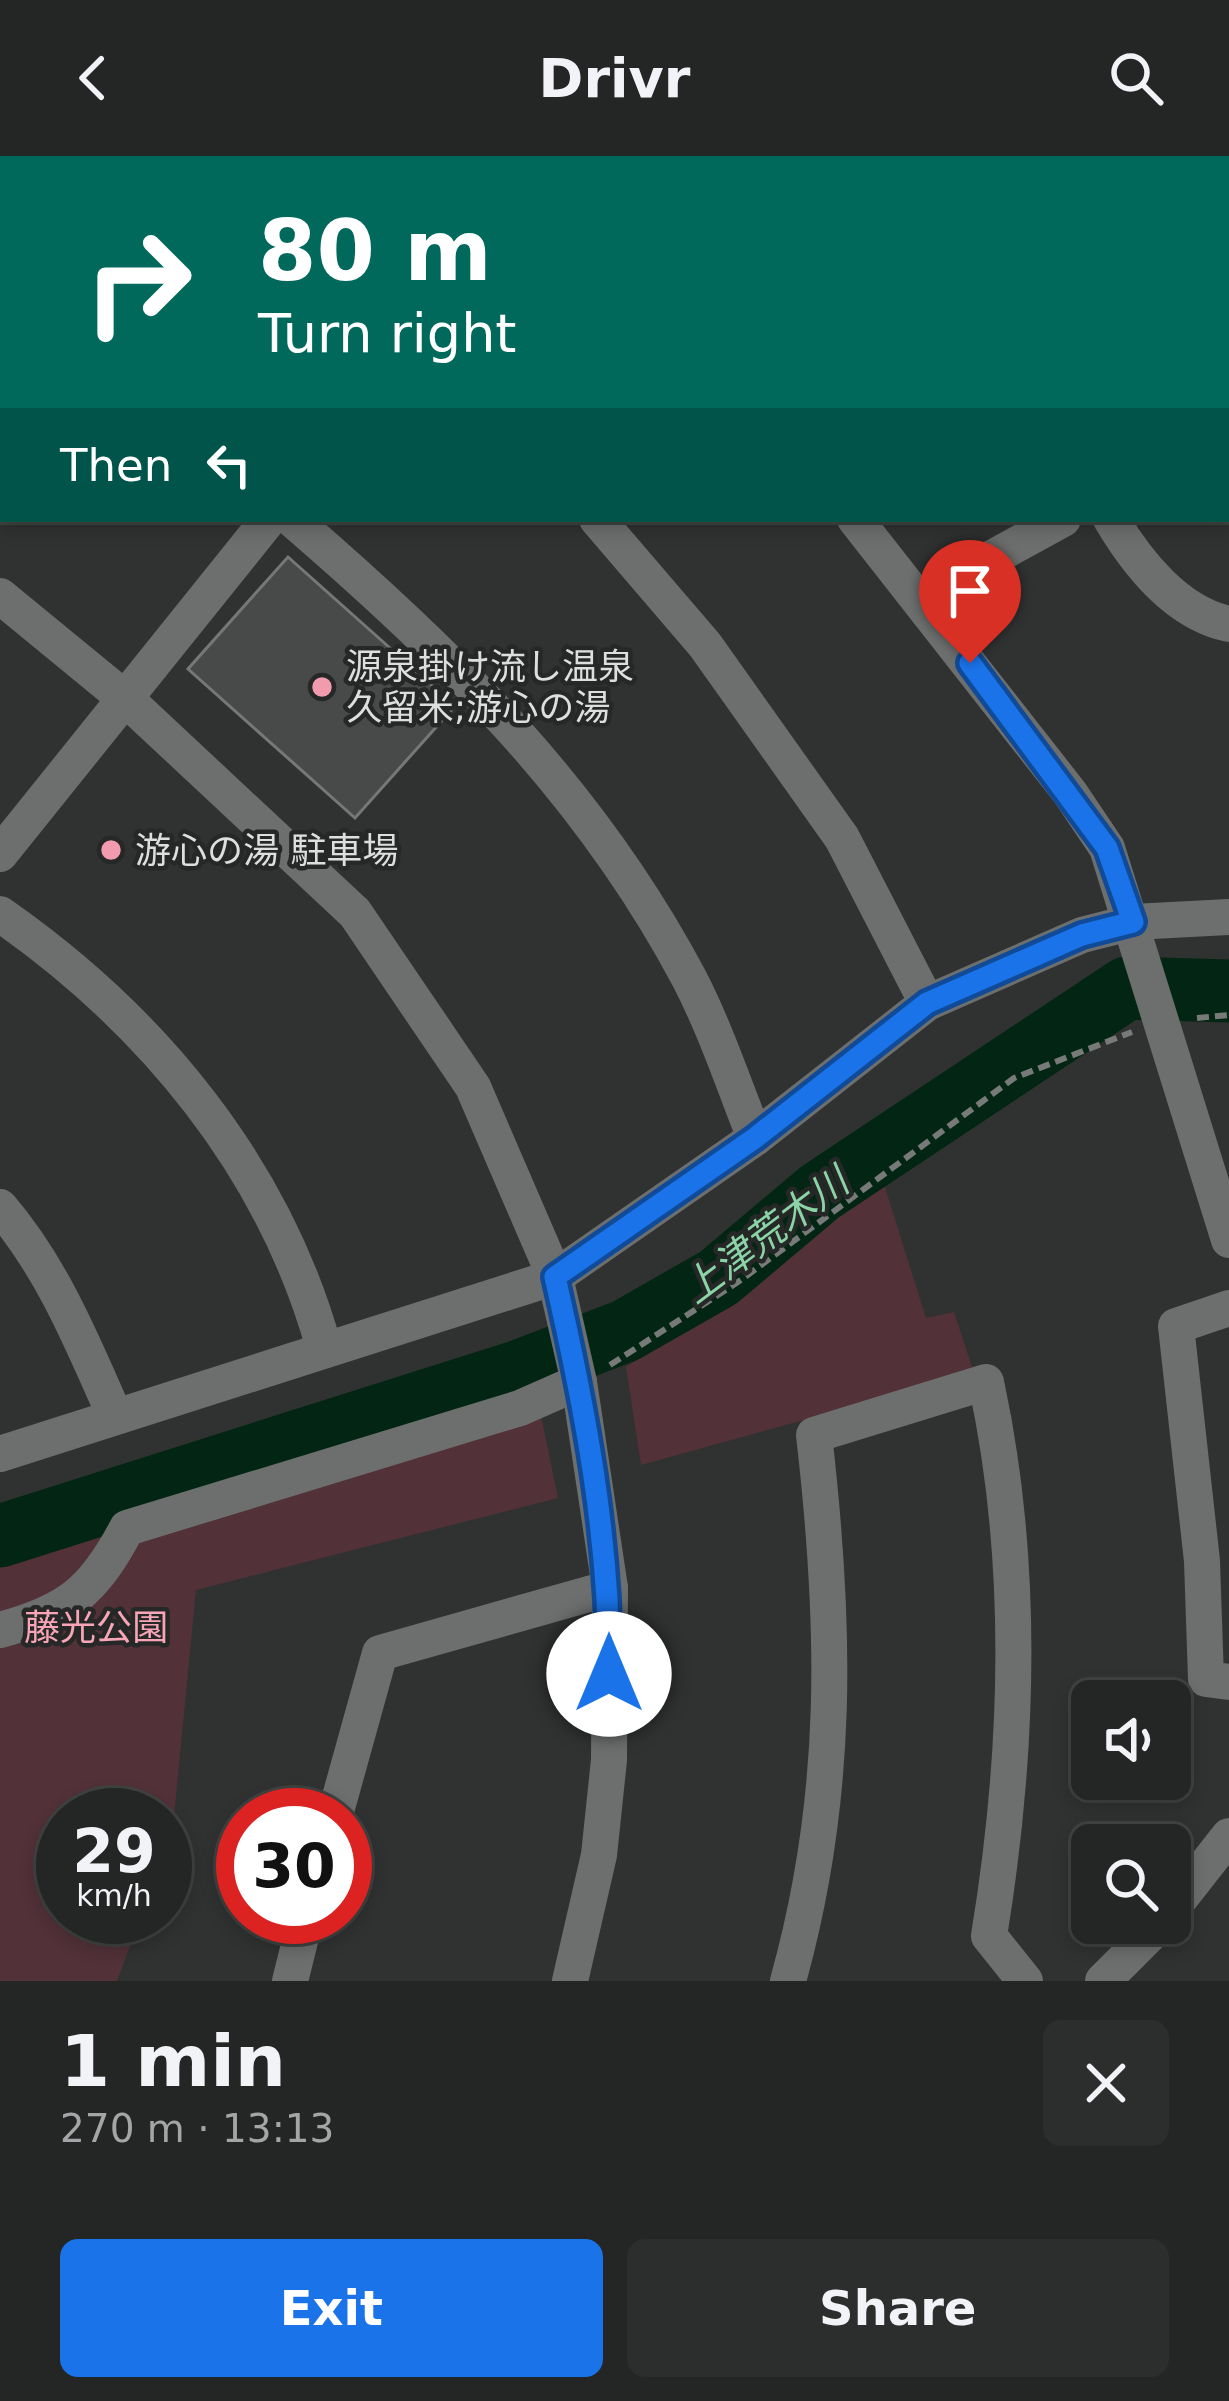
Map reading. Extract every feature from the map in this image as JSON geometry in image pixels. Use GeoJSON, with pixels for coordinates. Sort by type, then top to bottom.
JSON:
{"type":"FeatureCollection","features":[{"type":"Feature","properties":{"kind":"street"},"geometry":{"type":"LineString","coordinates":[[0,854],[128,701],[267,522]]}},
{"type":"Feature","properties":{"kind":"street"},"geometry":{"type":"LineString","coordinates":[[295,522],[433,642],[524,736],[607,842],[690,980],[755,1138]]}},
{"type":"Feature","properties":{"kind":"street"},"geometry":{"type":"LineString","coordinates":[[600,522],[705,645],[842,838],[927,1003]]}},
{"type":"Feature","properties":{"kind":"street"},"geometry":{"type":"LineString","coordinates":[[857,522],[1107,848],[1229,1240]]}},
{"type":"Feature","properties":{"kind":"street"},"geometry":{"type":"LineString","coordinates":[[919,598],[1058,522]]}},
{"type":"Feature","properties":{"kind":"street"},"geometry":{"type":"LineString","coordinates":[[1113,522],[1132,555],[1186,606],[1229,624]]}},
{"type":"Feature","properties":{"kind":"street"},"geometry":{"type":"LineString","coordinates":[[0,596],[128,701],[355,913],[473,1087],[555,1277],[579,1382],[610,1588],[609,1760],[599,1855],[570,1981]]}},
{"type":"Feature","properties":{"kind":"street"},"geometry":{"type":"LineString","coordinates":[[0,914],[60,956],[152,1040],[219,1127],[307,1285],[324,1348]]}},
{"type":"Feature","properties":{"kind":"street"},"geometry":{"type":"LineString","coordinates":[[0,1454],[555,1277],[755,1138],[927,1003],[1082,935],[1137,936],[1229,916]]}},
{"type":"Feature","properties":{"kind":"street"},"geometry":{"type":"LineString","coordinates":[[0,1208],[32,1244],[66,1306],[115,1417]]}},
{"type":"Feature","properties":{"kind":"street"},"geometry":{"type":"LineString","coordinates":[[1229,1308],[1176,1326],[1202,1561],[1206,1679],[1229,1682]]}},
{"type":"Feature","properties":{"kind":"street"},"geometry":{"type":"LineString","coordinates":[[0,1630],[54,1616],[107,1565],[127,1528],[520,1408],[579,1382]]}},
{"type":"Feature","properties":{"kind":"street"},"geometry":{"type":"LineString","coordinates":[[788,1981],[804,1924],[829,1776],[833,1642],[814,1435],[986,1382],[1002,1456],[1013,1608],[1010,1760],[989,1936],[1025,1981]]}},
{"type":"Feature","properties":{"kind":"street"},"geometry":{"type":"LineString","coordinates":[[342,1788],[380,1653],[610,1588]]}},
{"type":"Feature","properties":{"kind":"street"},"geometry":{"type":"LineString","coordinates":[[1191,1884],[1229,1836]]}},
{"type":"Feature","properties":{"kind":"street"},"geometry":{"type":"LineString","coordinates":[[290,1981],[299,1944]]}},
{"type":"Feature","properties":{"kind":"street"},"geometry":{"type":"LineString","coordinates":[[1103,1981],[1140,1944]]}},
{"type":"Feature","properties":{"kind":"path"},"geometry":{"type":"LineString","coordinates":[[579,1382],[650,1343],[741,1280],[1014,1078],[1164,1022],[1229,1016]]}},
{"type":"Feature","properties":{"kind":"green space"},"geometry":{"type":"Polygon","coordinates":[[[884,1184],[926,1318],[954,1312],[974,1373],[641,1465],[626,1367],[884,1184]]]}},
{"type":"Feature","properties":{"kind":"green space","name":"藤光公園"},"geometry":{"type":"Polygon","coordinates":[[[536,1391],[558,1498],[196,1590],[177,1788],[36,1788],[36,1944],[131,1944],[117,1981],[0,1981],[0,1555],[536,1391]]]}},
{"type":"Feature","properties":{"kind":"building","name":"源泉掛け流し温泉 久留米;游心の湯"},"geometry":{"type":"Polygon","coordinates":[[[288,557],[455,706],[355,818],[188,669],[288,557]]]}},
{"type":"Feature","properties":{"kind":"waterway","name":"上津荒木川"},"geometry":{"type":"LineString","coordinates":[[0,1536],[520,1371],[625,1331],[718,1278],[820,1192],[1127,988],[1229,991]]}},
{"type":"Feature","properties":{"kind":"place","name":"源泉掛け流し温泉 久留米;游心の湯"},"geometry":{"type":"Point","coordinates":[322,687]}},
{"type":"Feature","properties":{"kind":"place","name":"游心の湯 駐車場"},"geometry":{"type":"Point","coordinates":[111,850]}},
{"type":"Feature","properties":{"kind":"route"},"geometry":{"type":"LineString","coordinates":[[609,1674],[610,1588],[579,1382],[555,1277],[755,1138],[927,1003],[977,977],[1082,935],[1133,922],[1107,848],[970,663]]}}]}
